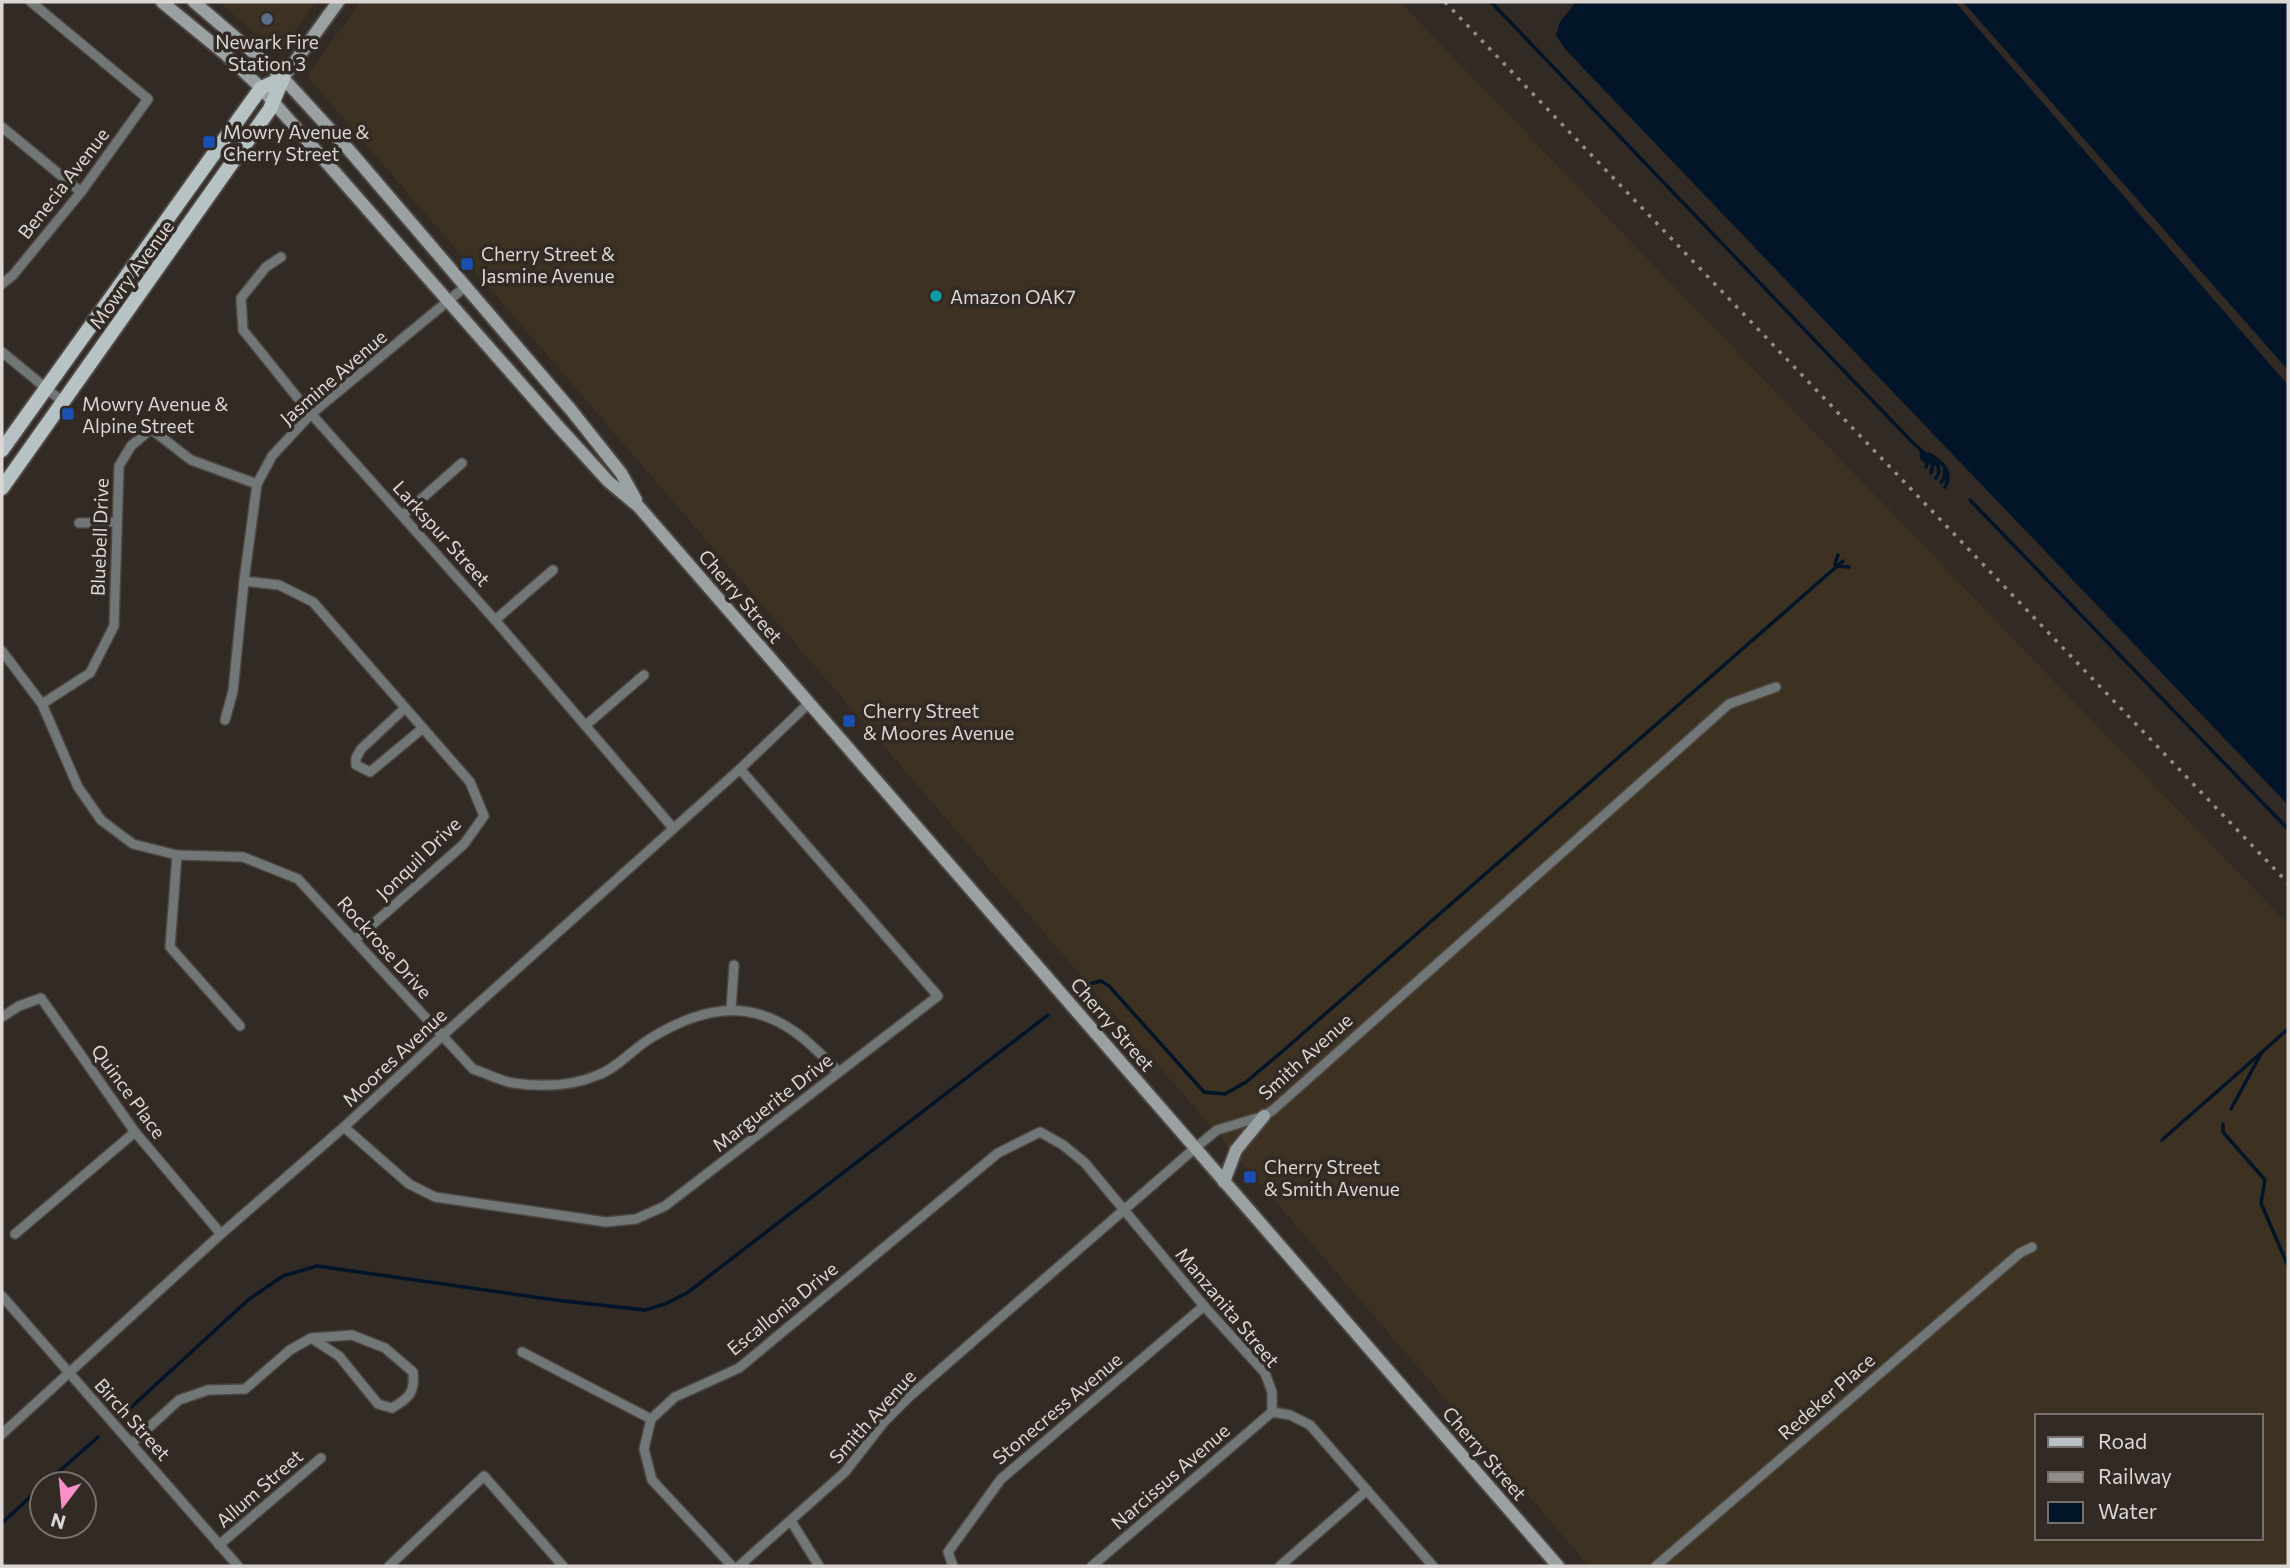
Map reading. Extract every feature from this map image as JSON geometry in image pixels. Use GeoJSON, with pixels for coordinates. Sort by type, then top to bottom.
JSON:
{"type":"FeatureCollection","features":[{"type":"Feature","properties":{"kind":"main road","name":"Mowry Avenue"},"geometry":{"type":"LineString","coordinates":[[2,450],[261,88],[283,78]]}},
{"type":"Feature","properties":{"kind":"main road","name":"Mowry Avenue"},"geometry":{"type":"LineString","coordinates":[[2,488],[274,103],[283,78]]}},
{"type":"Feature","properties":{"kind":"street","name":"Benecia Avenue"},"geometry":{"type":"LineString","coordinates":[[2,284],[13,275],[81,192],[148,99],[31,2]]}},
{"type":"Feature","properties":{"kind":"street","name":"Cherry Street"},"geometry":{"type":"LineString","coordinates":[[162,2],[225,53],[261,88],[608,481],[639,507],[1558,1566]]}},
{"type":"Feature","properties":{"kind":"street","name":"Cherry Street"},"geometry":{"type":"LineString","coordinates":[[194,2],[283,78],[349,150],[601,447],[621,473],[639,507]]}},
{"type":"Feature","properties":{"kind":"street","name":"Mowry Avenue"},"geometry":{"type":"LineString","coordinates":[[283,78],[338,2]]}},
{"type":"Feature","properties":{"kind":"street"},"geometry":{"type":"LineString","coordinates":[[2,127],[81,192]]}},
{"type":"Feature","properties":{"kind":"street","name":"Larkspur Street"},"geometry":{"type":"LineString","coordinates":[[281,257],[265,267],[241,299],[243,330],[311,414],[495,620],[673,828]]}},
{"type":"Feature","properties":{"kind":"street","name":"Jasmine Avenue"},"geometry":{"type":"LineString","coordinates":[[225,720],[233,691],[257,484],[272,456],[311,414],[466,287]]}},
{"type":"Feature","properties":{"kind":"street"},"geometry":{"type":"LineString","coordinates":[[2,352],[63,402]]}},
{"type":"Feature","properties":{"kind":"street","name":"Bluebell Drive"},"geometry":{"type":"LineString","coordinates":[[42,704],[90,673],[114,626],[119,466],[131,446],[151,429],[191,460],[257,484]]}},
{"type":"Feature","properties":{"kind":"street"},"geometry":{"type":"LineString","coordinates":[[403,515],[462,463]]}},
{"type":"Feature","properties":{"kind":"street"},"geometry":{"type":"LineString","coordinates":[[79,523],[117,522]]}},
{"type":"Feature","properties":{"kind":"street"},"geometry":{"type":"LineString","coordinates":[[495,620],[553,570]]}},
{"type":"Feature","properties":{"kind":"street","name":"Jonquil Drive"},"geometry":{"type":"LineString","coordinates":[[244,581],[279,585],[313,603],[470,782],[484,816],[464,844],[356,939]]}},
{"type":"Feature","properties":{"kind":"street","name":"Rockrose Drive"},"geometry":{"type":"LineString","coordinates":[[2,651],[42,704],[78,788],[101,820],[133,844],[177,855],[243,857],[298,880],[356,939],[473,1069],[512,1083],[559,1085],[599,1075],[650,1039],[687,1018],[731,1009],[771,1018],[797,1033],[839,1072]]}},
{"type":"Feature","properties":{"kind":"street"},"geometry":{"type":"LineString","coordinates":[[586,725],[644,675]]}},
{"type":"Feature","properties":{"kind":"street","name":"Smith Avenue"},"geometry":{"type":"LineString","coordinates":[[739,1566],[845,1472],[884,1422],[910,1396],[1194,1149],[1217,1130],[1264,1116],[1729,704],[1776,687]]}},
{"type":"Feature","properties":{"kind":"street","name":"Moores Avenue"},"geometry":{"type":"LineString","coordinates":[[2,1434],[740,769],[808,704]]}},
{"type":"Feature","properties":{"kind":"street"},"geometry":{"type":"LineString","coordinates":[[405,708],[361,749],[356,765],[370,772],[423,728]]}},
{"type":"Feature","properties":{"kind":"street","name":"Marguerite Drive"},"geometry":{"type":"LineString","coordinates":[[344,1127],[409,1184],[435,1197],[606,1222],[636,1219],[665,1206],[938,996],[740,769]]}},
{"type":"Feature","properties":{"kind":"street"},"geometry":{"type":"LineString","coordinates":[[177,855],[170,947],[240,1026]]}},
{"type":"Feature","properties":{"kind":"street"},"geometry":{"type":"LineString","coordinates":[[731,1009],[734,965]]}},
{"type":"Feature","properties":{"kind":"street","name":"Quince Place"},"geometry":{"type":"LineString","coordinates":[[2,1017],[19,1006],[41,998],[135,1132],[221,1234]]}},
{"type":"Feature","properties":{"kind":"street"},"geometry":{"type":"LineString","coordinates":[[1224,1182],[1236,1150],[1264,1116]]}},
{"type":"Feature","properties":{"kind":"street"},"geometry":{"type":"LineString","coordinates":[[16,1234],[135,1132]]}},
{"type":"Feature","properties":{"kind":"street","name":"Manzanita Street"},"geometry":{"type":"LineString","coordinates":[[1040,1132],[1063,1145],[1085,1163],[1204,1306],[1265,1373],[1272,1392],[1272,1412]]}},
{"type":"Feature","properties":{"kind":"street","name":"Escallonia Drive"},"geometry":{"type":"LineString","coordinates":[[651,1419],[675,1397],[739,1368],[998,1153],[1040,1132]]}},
{"type":"Feature","properties":{"kind":"street","name":"Redeker Place"},"geometry":{"type":"LineString","coordinates":[[1656,1566],[2020,1253],[2032,1247]]}},
{"type":"Feature","properties":{"kind":"street","name":"Birch Street"},"geometry":{"type":"LineString","coordinates":[[2,1296],[238,1566]]}},
{"type":"Feature","properties":{"kind":"street","name":"Stonecress Avenue"},"geometry":{"type":"LineString","coordinates":[[953,1566],[948,1552],[1001,1479],[1204,1306]]}},
{"type":"Feature","properties":{"kind":"street"},"geometry":{"type":"LineString","coordinates":[[132,1443],[179,1400],[208,1390],[245,1389],[290,1350],[311,1338],[352,1335],[385,1349],[413,1372],[414,1387],[407,1399],[392,1408],[378,1404],[339,1356],[311,1338]]}},
{"type":"Feature","properties":{"kind":"street"},"geometry":{"type":"LineString","coordinates":[[522,1352],[651,1419],[644,1449],[652,1480],[732,1566]]}},
{"type":"Feature","properties":{"kind":"street"},"geometry":{"type":"LineString","coordinates":[[1272,1412],[1290,1415],[1310,1425],[1433,1566]]}},
{"type":"Feature","properties":{"kind":"street","name":"Narcissus Avenue"},"geometry":{"type":"LineString","coordinates":[[1092,1566],[1272,1412]]}},
{"type":"Feature","properties":{"kind":"street","name":"Allum Street"},"geometry":{"type":"LineString","coordinates":[[219,1545],[321,1458]]}},
{"type":"Feature","properties":{"kind":"street"},"geometry":{"type":"LineString","coordinates":[[394,1565],[484,1476],[564,1566]]}},
{"type":"Feature","properties":{"kind":"street"},"geometry":{"type":"LineString","coordinates":[[1280,1566],[1367,1490]]}},
{"type":"Feature","properties":{"kind":"street"},"geometry":{"type":"LineString","coordinates":[[791,1521],[819,1566]]}},
{"type":"Feature","properties":{"kind":"shaded area"},"geometry":{"type":"Polygon","coordinates":[[[219,2],[316,2],[280,54],[219,2]]]}},
{"type":"Feature","properties":{"kind":"shaded area"},"geometry":{"type":"Polygon","coordinates":[[[360,2],[1400,2],[2288,924],[2288,1566],[1589,1566],[307,76],[360,2]]]}},
{"type":"Feature","properties":{"kind":"water"},"geometry":{"type":"Polygon","coordinates":[[[1576,2],[1955,2],[2288,385],[2288,805],[1565,49],[1556,35],[1560,22],[1576,2]]]}},
{"type":"Feature","properties":{"kind":"water"},"geometry":{"type":"Polygon","coordinates":[[[1963,2],[2288,2],[2288,370],[1963,2]]]}},
{"type":"Feature","properties":{"kind":"waterway"},"geometry":{"type":"LineString","coordinates":[[1491,2],[1913,443],[1938,465],[1936,478]]}},
{"type":"Feature","properties":{"kind":"waterway"},"geometry":{"type":"LineString","coordinates":[[1921,451],[1922,458],[1927,463],[1926,467]]}},
{"type":"Feature","properties":{"kind":"waterway"},"geometry":{"type":"LineString","coordinates":[[1923,454],[1933,465],[1931,473]]}},
{"type":"Feature","properties":{"kind":"waterway"},"geometry":{"type":"LineString","coordinates":[[1929,454],[1938,460],[1947,472],[1945,487]]}},
{"type":"Feature","properties":{"kind":"waterway"},"geometry":{"type":"LineString","coordinates":[[1941,482],[1945,468]]}},
{"type":"Feature","properties":{"kind":"waterway"},"geometry":{"type":"LineString","coordinates":[[1970,500],[2288,829]]}},
{"type":"Feature","properties":{"kind":"waterway"},"geometry":{"type":"LineString","coordinates":[[1835,564],[1838,555]]}},
{"type":"Feature","properties":{"kind":"waterway"},"geometry":{"type":"LineString","coordinates":[[1083,986],[1101,981],[1109,986],[1204,1092],[1225,1094],[1246,1082],[1284,1050],[1843,561]]}},
{"type":"Feature","properties":{"kind":"waterway"},"geometry":{"type":"LineString","coordinates":[[1836,566],[1849,567]]}},
{"type":"Feature","properties":{"kind":"waterway"},"geometry":{"type":"LineString","coordinates":[[126,1412],[248,1300],[283,1276],[317,1266],[645,1310],[665,1304],[687,1293],[1048,1015]]}},
{"type":"Feature","properties":{"kind":"waterway"},"geometry":{"type":"LineString","coordinates":[[2231,1109],[2262,1052],[2288,1029]]}},
{"type":"Feature","properties":{"kind":"waterway"},"geometry":{"type":"LineString","coordinates":[[2162,1140],[2262,1052]]}},
{"type":"Feature","properties":{"kind":"waterway"},"geometry":{"type":"LineString","coordinates":[[2223,1124],[2223,1132],[2265,1180],[2261,1203],[2288,1266]]}},
{"type":"Feature","properties":{"kind":"waterway"},"geometry":{"type":"LineString","coordinates":[[61,1470],[98,1437]]}},
{"type":"Feature","properties":{"kind":"waterway"},"geometry":{"type":"LineString","coordinates":[[2,1523],[28,1499]]}},
{"type":"Feature","properties":{"kind":"railway"},"geometry":{"type":"LineString","coordinates":[[1445,2],[2288,883]]}},
{"type":"Feature","properties":{"kind":"place","name":"Newark Fire Station 3"},"geometry":{"type":"Point","coordinates":[267,19]}},
{"type":"Feature","properties":{"kind":"place","name":"Mowry Avenue & Cherry Street"},"geometry":{"type":"Point","coordinates":[209,142]}},
{"type":"Feature","properties":{"kind":"place","name":"Cherry Street & Jasmine Avenue"},"geometry":{"type":"Point","coordinates":[467,264]}},
{"type":"Feature","properties":{"kind":"place","name":"Amazon OAK7"},"geometry":{"type":"Point","coordinates":[936,296]}},
{"type":"Feature","properties":{"kind":"place","name":"Mowry Avenue & Alpine Street"},"geometry":{"type":"Point","coordinates":[68,414]}},
{"type":"Feature","properties":{"kind":"place","name":"Cherry Street & Moores Avenue"},"geometry":{"type":"Point","coordinates":[849,721]}},
{"type":"Feature","properties":{"kind":"place","name":"Cherry Street & Smith Avenue"},"geometry":{"type":"Point","coordinates":[1250,1177]}}]}
